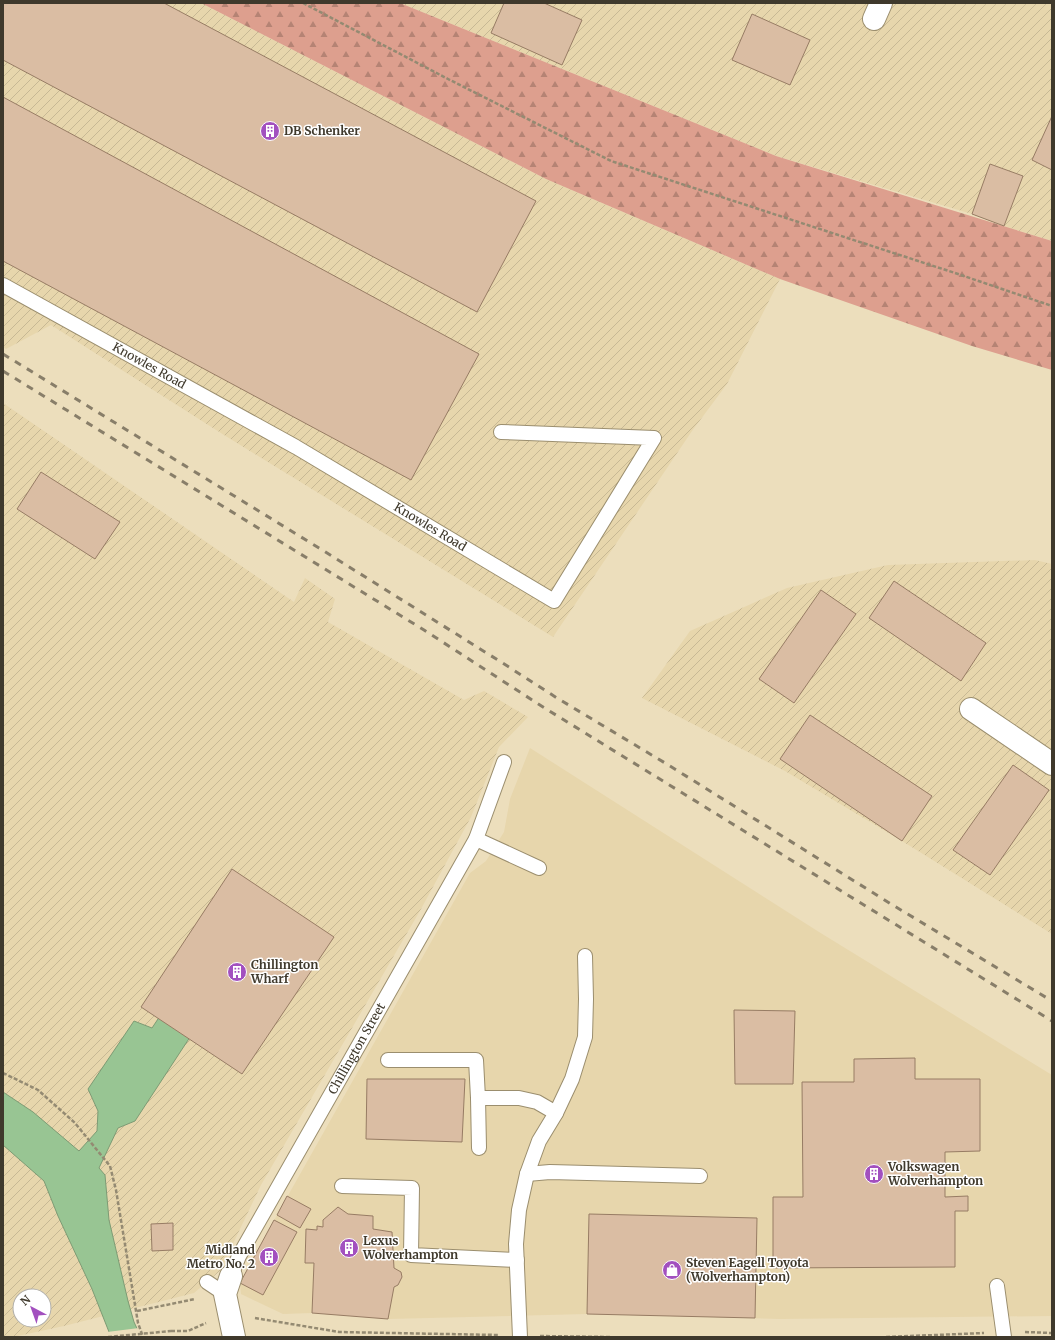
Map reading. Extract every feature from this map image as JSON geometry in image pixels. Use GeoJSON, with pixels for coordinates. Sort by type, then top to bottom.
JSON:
{"type":"FeatureCollection","features":[{"type":"Feature","properties":{"kind":"street"},"geometry":{"type":"LineString","coordinates":[[971,709],[1052,764]]}},
{"type":"Feature","properties":{"kind":"street"},"geometry":{"type":"LineString","coordinates":[[228,1295],[234,1337]]}},
{"type":"Feature","properties":{"kind":"lane","name":"Knowles Road"},"geometry":{"type":"LineString","coordinates":[[3,285],[296,447],[554,601],[654,438],[501,432]]}},
{"type":"Feature","properties":{"kind":"lane","name":"Chillington Street"},"geometry":{"type":"LineString","coordinates":[[228,1295],[239,1256],[476,839],[504,762]]}},
{"type":"Feature","properties":{"kind":"lane"},"geometry":{"type":"LineString","coordinates":[[476,839],[540,868]]}},
{"type":"Feature","properties":{"kind":"lane"},"geometry":{"type":"LineString","coordinates":[[519,1336],[516,1244],[519,1210],[527,1174],[539,1141],[556,1113],[572,1079],[585,1037],[585,956]]}},
{"type":"Feature","properties":{"kind":"lane"},"geometry":{"type":"LineString","coordinates":[[388,1060],[476,1060],[479,1148]]}},
{"type":"Feature","properties":{"kind":"lane"},"geometry":{"type":"LineString","coordinates":[[478,1098],[519,1098],[537,1102],[556,1113]]}},
{"type":"Feature","properties":{"kind":"lane"},"geometry":{"type":"LineString","coordinates":[[527,1174],[550,1172],[700,1176]]}},
{"type":"Feature","properties":{"kind":"lane"},"geometry":{"type":"LineString","coordinates":[[342,1186],[412,1188],[411,1255],[517,1260]]}},
{"type":"Feature","properties":{"kind":"lane"},"geometry":{"type":"LineString","coordinates":[[207,1282],[228,1295]]}},
{"type":"Feature","properties":{"kind":"lane"},"geometry":{"type":"LineString","coordinates":[[997,1286],[1003,1335]]}},
{"type":"Feature","properties":{"kind":"path"},"geometry":{"type":"LineString","coordinates":[[303,3],[448,79],[612,161],[948,270],[1052,306]]}},
{"type":"Feature","properties":{"kind":"path"},"geometry":{"type":"LineString","coordinates":[[3,1073],[38,1090],[74,1123],[110,1166],[116,1190],[138,1323],[143,1337]]}},
{"type":"Feature","properties":{"kind":"path"},"geometry":{"type":"LineString","coordinates":[[136,1311],[228,1295],[339,1332],[611,1337]]}},
{"type":"Feature","properties":{"kind":"path"},"geometry":{"type":"LineString","coordinates":[[108,1337],[171,1331],[188,1331],[228,1295]]}},
{"type":"Feature","properties":{"kind":"path"},"geometry":{"type":"LineString","coordinates":[[886,1337],[1052,1333]]}},
{"type":"Feature","properties":{"kind":"shaded area"},"geometry":{"type":"Polygon","coordinates":[[[3,3],[201,3],[546,179],[780,279],[727,384],[692,431],[553,637],[224,435],[51,325],[6,349],[3,347],[3,3]]]}},
{"type":"Feature","properties":{"kind":"shaded area"},"geometry":{"type":"Polygon","coordinates":[[[400,3],[1052,3],[1052,241],[972,214],[776,156],[400,3]]]}},
{"type":"Feature","properties":{"kind":"shaded area"},"geometry":{"type":"Polygon","coordinates":[[[3,403],[294,602],[305,578],[335,599],[328,622],[464,700],[484,691],[528,717],[499,747],[471,817],[421,909],[261,1185],[220,1271],[194,1293],[64,1326],[13,1337],[3,1337],[3,403]]]}},
{"type":"Feature","properties":{"kind":"shaded area"},"geometry":{"type":"Polygon","coordinates":[[[1035,560],[1052,564],[1052,934],[902,841],[785,771],[642,698],[690,631],[787,588],[888,565],[1035,560]]]}},
{"type":"Feature","properties":{"kind":"shaded area"},"geometry":{"type":"Polygon","coordinates":[[[530,748],[819,932],[1052,1075],[1052,1316],[779,1319],[587,1314],[388,1319],[312,1313],[283,1314],[241,1294],[240,1283],[470,873],[486,861],[504,832],[510,799],[530,748]]]}},
{"type":"Feature","properties":{"kind":"shaded area"},"geometry":{"type":"Polygon","coordinates":[[[225,918],[255,938],[135,1121],[118,1128],[99,1168],[105,1175],[109,1220],[128,1301],[134,1322],[141,1337],[111,1337],[92,1289],[58,1216],[44,1181],[3,1145],[3,1092],[33,1112],[79,1151],[97,1131],[98,1111],[88,1089],[134,1021],[152,1028],[225,918]]]}},
{"type":"Feature","properties":{"kind":"green space"},"geometry":{"type":"Polygon","coordinates":[[[201,3],[400,3],[776,156],[1052,241],[1052,370],[972,346],[780,279],[546,179],[201,3]]]}},
{"type":"Feature","properties":{"kind":"pier"},"geometry":{"type":"Polygon","coordinates":[[[139,1328],[143,1337],[109,1337],[107,1332],[139,1328]]]}},
{"type":"Feature","properties":{"kind":"building","name":"DB Schenker"},"geometry":{"type":"Polygon","coordinates":[[[3,3],[164,3],[536,201],[477,312],[3,60],[3,3]]]}},
{"type":"Feature","properties":{"kind":"building"},"geometry":{"type":"Polygon","coordinates":[[[504,3],[544,3],[582,20],[562,65],[491,33],[504,3]]]}},
{"type":"Feature","properties":{"kind":"building"},"geometry":{"type":"Polygon","coordinates":[[[752,14],[810,40],[790,85],[732,60],[752,14]]]}},
{"type":"Feature","properties":{"kind":"building"},"geometry":{"type":"Polygon","coordinates":[[[3,97],[479,354],[411,480],[3,261],[3,97]]]}},
{"type":"Feature","properties":{"kind":"building"},"geometry":{"type":"Polygon","coordinates":[[[1052,116],[1052,170],[1032,160],[1052,116]]]}},
{"type":"Feature","properties":{"kind":"building"},"geometry":{"type":"Polygon","coordinates":[[[990,164],[1023,176],[1004,226],[972,214],[990,164]]]}},
{"type":"Feature","properties":{"kind":"building"},"geometry":{"type":"Polygon","coordinates":[[[41,472],[120,522],[95,559],[17,509],[41,472]]]}},
{"type":"Feature","properties":{"kind":"building"},"geometry":{"type":"Polygon","coordinates":[[[894,581],[986,643],[961,681],[869,618],[894,581]]]}},
{"type":"Feature","properties":{"kind":"building"},"geometry":{"type":"Polygon","coordinates":[[[821,590],[856,614],[794,703],[759,679],[821,590]]]}},
{"type":"Feature","properties":{"kind":"building"},"geometry":{"type":"Polygon","coordinates":[[[810,715],[932,796],[902,841],[780,759],[810,715]]]}},
{"type":"Feature","properties":{"kind":"building"},"geometry":{"type":"Polygon","coordinates":[[[1013,765],[1049,790],[990,875],[953,850],[1013,765]]]}},
{"type":"Feature","properties":{"kind":"building","name":"Chillington Wharf"},"geometry":{"type":"Polygon","coordinates":[[[232,869],[334,937],[242,1074],[141,1007],[232,869]]]}},
{"type":"Feature","properties":{"kind":"building"},"geometry":{"type":"Polygon","coordinates":[[[734,1010],[795,1011],[793,1084],[735,1084],[734,1010]]]}},
{"type":"Feature","properties":{"kind":"building","name":"Volkswagen Wolverhampton"},"geometry":{"type":"Polygon","coordinates":[[[915,1058],[915,1079],[980,1079],[980,1151],[945,1152],[945,1197],[968,1196],[968,1211],[955,1211],[955,1267],[773,1268],[773,1197],[803,1197],[802,1082],[854,1082],[854,1059],[915,1058]]]}},
{"type":"Feature","properties":{"kind":"building"},"geometry":{"type":"Polygon","coordinates":[[[367,1079],[465,1079],[462,1142],[366,1139],[367,1079]]]}},
{"type":"Feature","properties":{"kind":"building"},"geometry":{"type":"Polygon","coordinates":[[[287,1196],[311,1209],[300,1228],[277,1215],[287,1196]]]}},
{"type":"Feature","properties":{"kind":"building","name":"Lexus Wolverhampton"},"geometry":{"type":"Polygon","coordinates":[[[338,1207],[348,1214],[373,1216],[373,1229],[392,1232],[394,1268],[401,1272],[402,1277],[398,1285],[394,1287],[388,1319],[312,1313],[314,1263],[305,1263],[306,1229],[317,1230],[317,1226],[323,1227],[323,1220],[338,1207]]]}},
{"type":"Feature","properties":{"kind":"building"},"geometry":{"type":"Polygon","coordinates":[[[589,1214],[757,1218],[755,1318],[587,1314],[589,1214]]]}},
{"type":"Feature","properties":{"kind":"building","name":"Midland Metro No. 2"},"geometry":{"type":"Polygon","coordinates":[[[274,1220],[297,1232],[263,1295],[240,1283],[274,1220]]]}},
{"type":"Feature","properties":{"kind":"building"},"geometry":{"type":"Polygon","coordinates":[[[173,1223],[173,1250],[152,1251],[151,1224],[173,1223]]]}},
{"type":"Feature","properties":{"kind":"railway"},"geometry":{"type":"LineString","coordinates":[[3,354],[319,548],[557,698],[670,766],[891,904],[1052,1001]]}},
{"type":"Feature","properties":{"kind":"railway"},"geometry":{"type":"LineString","coordinates":[[3,371],[424,630],[543,707],[1052,1021]]}},
{"type":"Feature","properties":{"kind":"place","name":"DB Schenker"},"geometry":{"type":"Point","coordinates":[270,131]}},
{"type":"Feature","properties":{"kind":"place","name":"Chillington Wharf"},"geometry":{"type":"Point","coordinates":[237,972]}},
{"type":"Feature","properties":{"kind":"place","name":"Volkswagen Wolverhampton"},"geometry":{"type":"Point","coordinates":[874,1174]}},
{"type":"Feature","properties":{"kind":"place","name":"Lexus Wolverhampton"},"geometry":{"type":"Point","coordinates":[349,1248]}},
{"type":"Feature","properties":{"kind":"place","name":"Midland Metro No. 2"},"geometry":{"type":"Point","coordinates":[269,1257]}},
{"type":"Feature","properties":{"kind":"place","name":"Steven Eagell Toyota (Wolverhampton)"},"geometry":{"type":"Point","coordinates":[672,1270]}}]}
